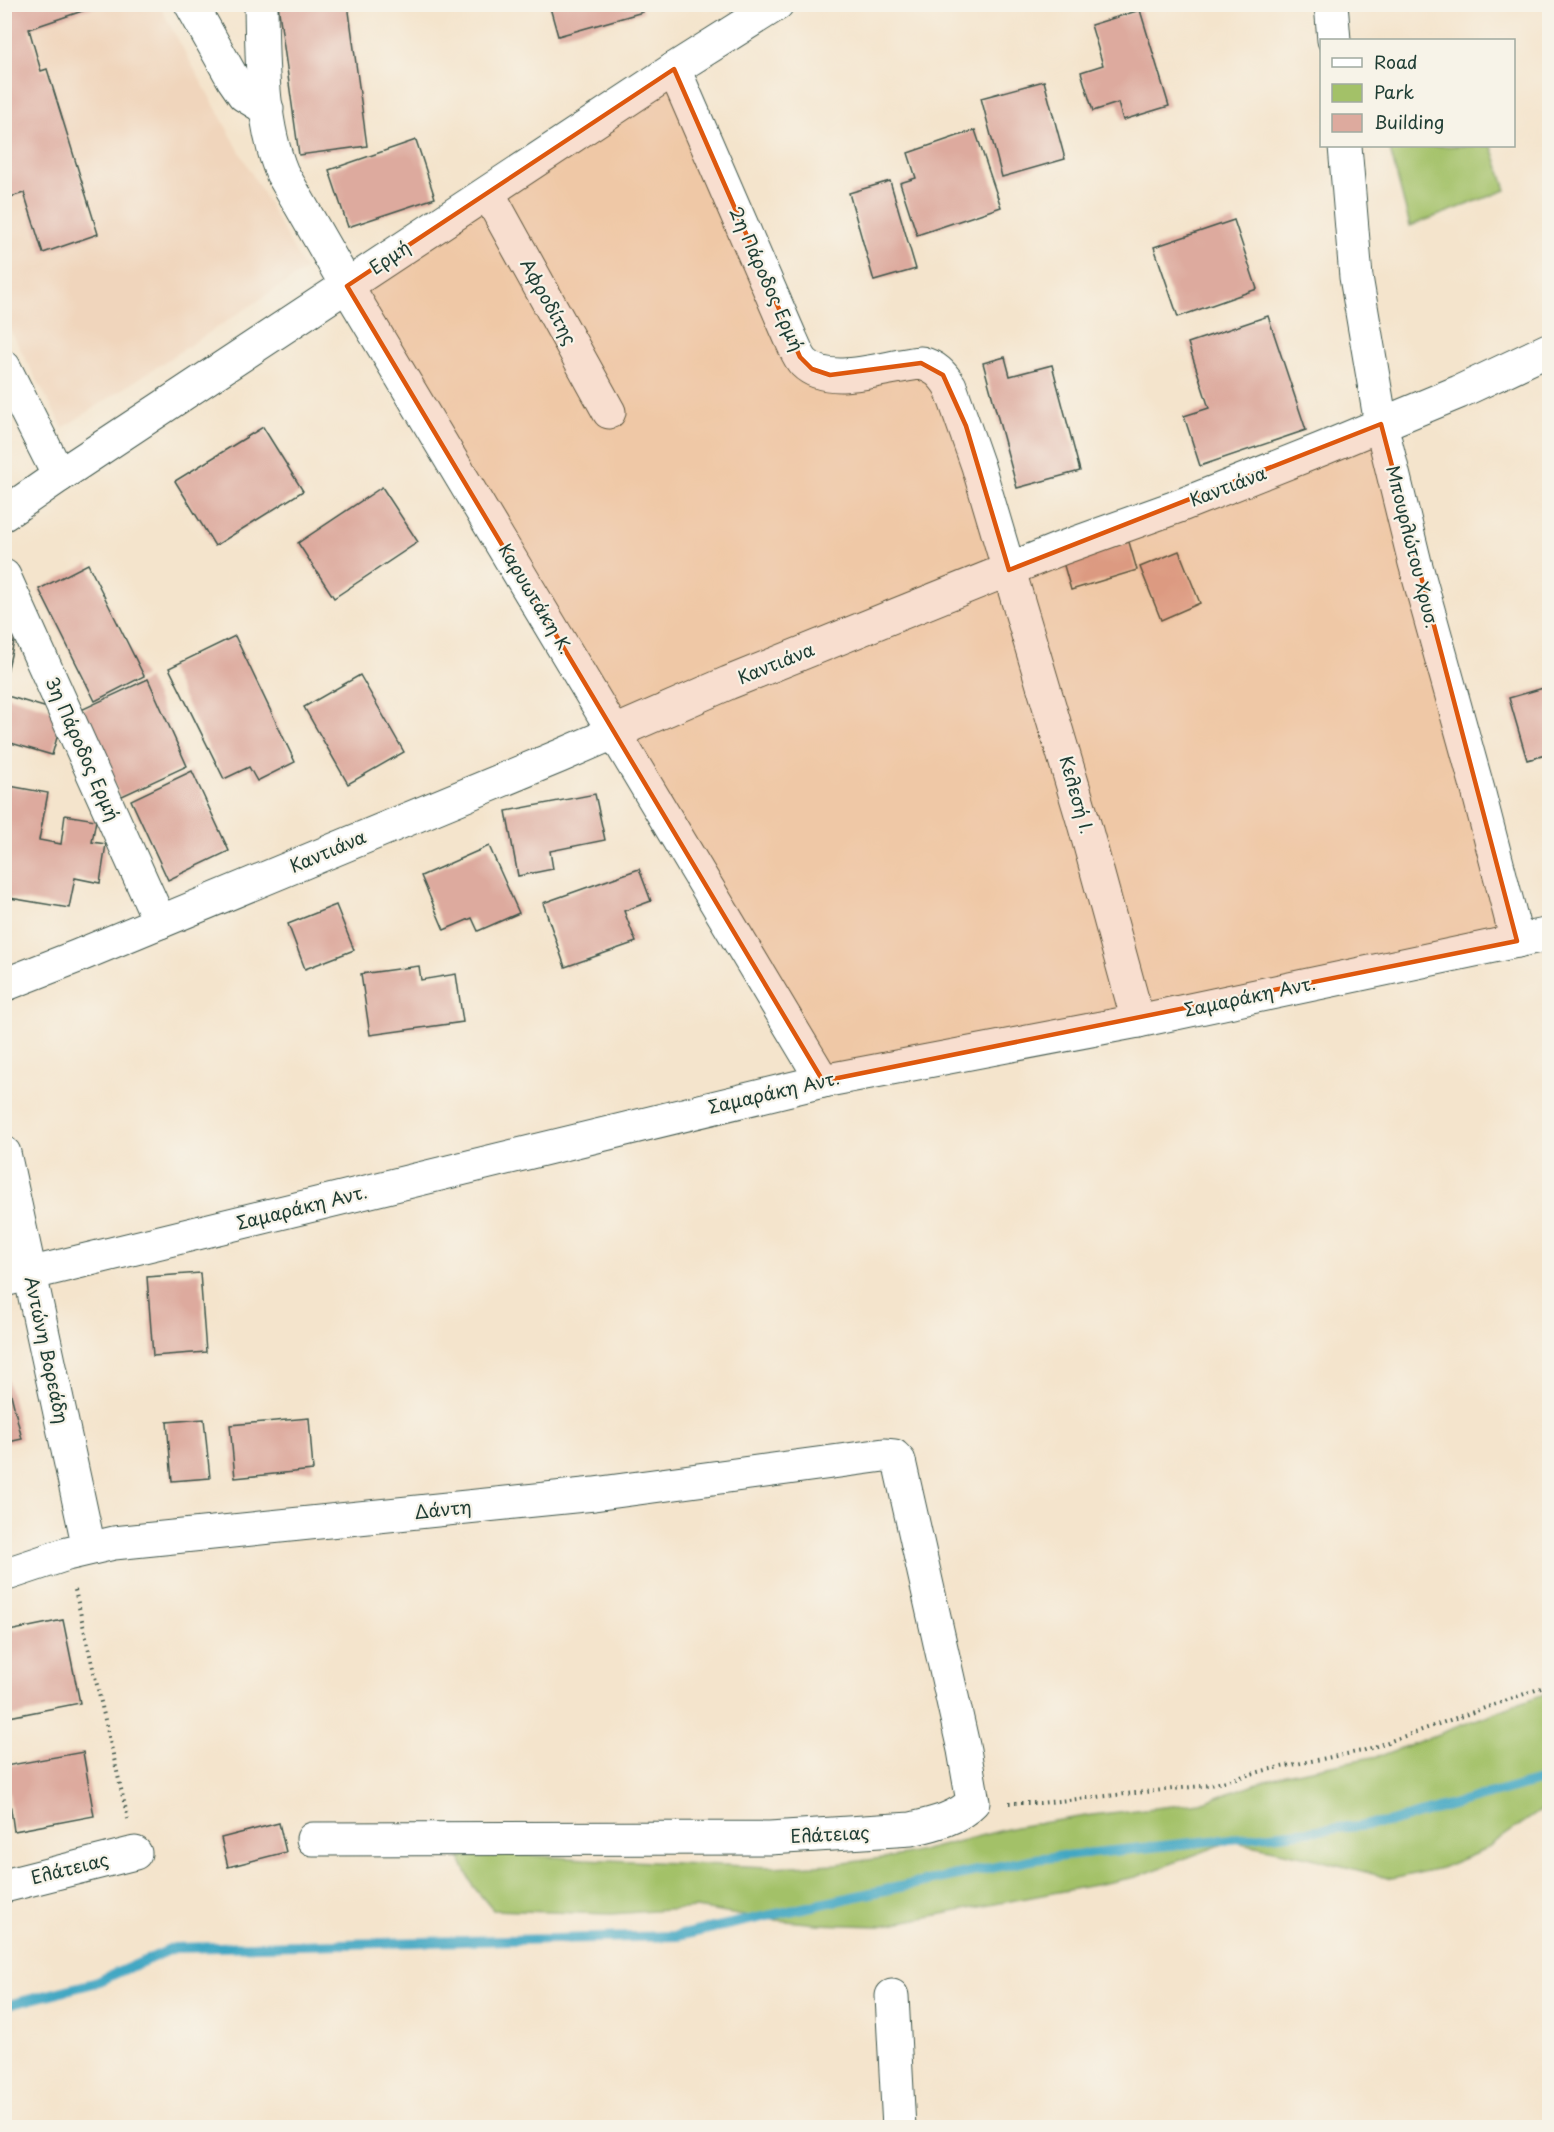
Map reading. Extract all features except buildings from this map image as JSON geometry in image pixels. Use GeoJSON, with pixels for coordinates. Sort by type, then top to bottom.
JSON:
{"type":"FeatureCollection","features":[{"type":"Feature","properties":{"kind":"street"},"geometry":{"type":"LineString","coordinates":[[191,4],[244,95],[267,109]]}},
{"type":"Feature","properties":{"kind":"street","name":"Καρυωτάκη Κ."},"geometry":{"type":"LineString","coordinates":[[261,4],[267,109],[272,142],[282,173],[347,286],[823,1081]]}},
{"type":"Feature","properties":{"kind":"street","name":"Ερμή"},"geometry":{"type":"LineString","coordinates":[[4,514],[675,69],[777,4]]}},
{"type":"Feature","properties":{"kind":"street"},"geometry":{"type":"LineString","coordinates":[[1331,4],[1334,39]]}},
{"type":"Feature","properties":{"kind":"street","name":"2η Πάροδος Ερμή"},"geometry":{"type":"LineString","coordinates":[[675,69],[800,357],[812,369],[830,375],[845,375],[921,363],[932,366],[943,375],[950,386],[966,426],[1009,570]]}},
{"type":"Feature","properties":{"kind":"street","name":"Μπουρλώτου Χρυσ."},"geometry":{"type":"LineString","coordinates":[[1345,147],[1356,277],[1381,424],[1415,563],[1517,941]]}},
{"type":"Feature","properties":{"kind":"street","name":"Αφροδίτης"},"geometry":{"type":"LineString","coordinates":[[488,193],[609,412]]}},
{"type":"Feature","properties":{"kind":"street","name":"Καντιάνα"},"geometry":{"type":"LineString","coordinates":[[4,985],[1062,548],[1256,476],[1495,375],[1550,348]]}},
{"type":"Feature","properties":{"kind":"street"},"geometry":{"type":"LineString","coordinates":[[4,367],[59,476]]}},
{"type":"Feature","properties":{"kind":"street","name":"Κελεσή Ι."},"geometry":{"type":"LineString","coordinates":[[1009,570],[1085,827],[1138,1021]]}},
{"type":"Feature","properties":{"kind":"street","name":"3η Πάροδος Ερμή"},"geometry":{"type":"LineString","coordinates":[[4,576],[160,922]]}},
{"type":"Feature","properties":{"kind":"street","name":"Σαμαράκη Αντ."},"geometry":{"type":"LineString","coordinates":[[17,1277],[823,1081],[1138,1021],[1550,934]]}},
{"type":"Feature","properties":{"kind":"street","name":"Αντώνη Βορεάδη"},"geometry":{"type":"LineString","coordinates":[[4,1153],[17,1277],[78,1551]]}},
{"type":"Feature","properties":{"kind":"street","name":"Δάντη"},"geometry":{"type":"LineString","coordinates":[[4,1575],[78,1551],[147,1539],[606,1492],[884,1455],[894,1456],[899,1461],[964,1750],[973,1802]]}},
{"type":"Feature","properties":{"kind":"street","name":"Ελάτειας"},"geometry":{"type":"LineString","coordinates":[[313,1839],[679,1840],[824,1836],[911,1829],[952,1817],[973,1802]]}},
{"type":"Feature","properties":{"kind":"street","name":"Ελάτειας"},"geometry":{"type":"LineString","coordinates":[[4,1886],[135,1853]]}},
{"type":"Feature","properties":{"kind":"street"},"geometry":{"type":"LineString","coordinates":[[892,1996],[899,2127]]}},
{"type":"Feature","properties":{"kind":"path"},"geometry":{"type":"LineString","coordinates":[[78,1551],[135,1853]]}},
{"type":"Feature","properties":{"kind":"path"},"geometry":{"type":"LineString","coordinates":[[973,1802],[1040,1803],[1212,1785],[1266,1770],[1362,1751],[1550,1685]]}},
{"type":"Feature","properties":{"kind":"highlighted area"},"geometry":{"type":"Polygon","coordinates":[[[674,69],[800,357],[812,369],[830,375],[921,363],[943,375],[966,426],[1009,570],[1381,424],[1517,941],[823,1081],[347,286],[674,69]]]}},
{"type":"Feature","properties":{"kind":"shaded area"},"geometry":{"type":"Polygon","coordinates":[[[4,5],[159,5],[305,270],[63,428],[5,321],[4,5]]]}},
{"type":"Feature","properties":{"kind":"green space"},"geometry":{"type":"Polygon","coordinates":[[[1389,147],[1492,147],[1506,190],[1410,226],[1389,147]]]}},
{"type":"Feature","properties":{"kind":"green space"},"geometry":{"type":"Polygon","coordinates":[[[1549,1692],[1549,1805],[1482,1851],[1441,1868],[1392,1879],[1308,1857],[1231,1841],[1136,1877],[880,1926],[817,1924],[756,1918],[696,1908],[610,1914],[493,1910],[473,1886],[456,1850],[584,1859],[768,1867],[837,1864],[905,1855],[1015,1827],[1092,1815],[1200,1803],[1281,1775],[1383,1755],[1549,1692]]]}},
{"type":"Feature","properties":{"kind":"waterway"},"geometry":{"type":"LineString","coordinates":[[4,2006],[94,1983],[174,1948],[677,1936],[1035,1859],[1387,1823],[1550,1778]]}}]}
